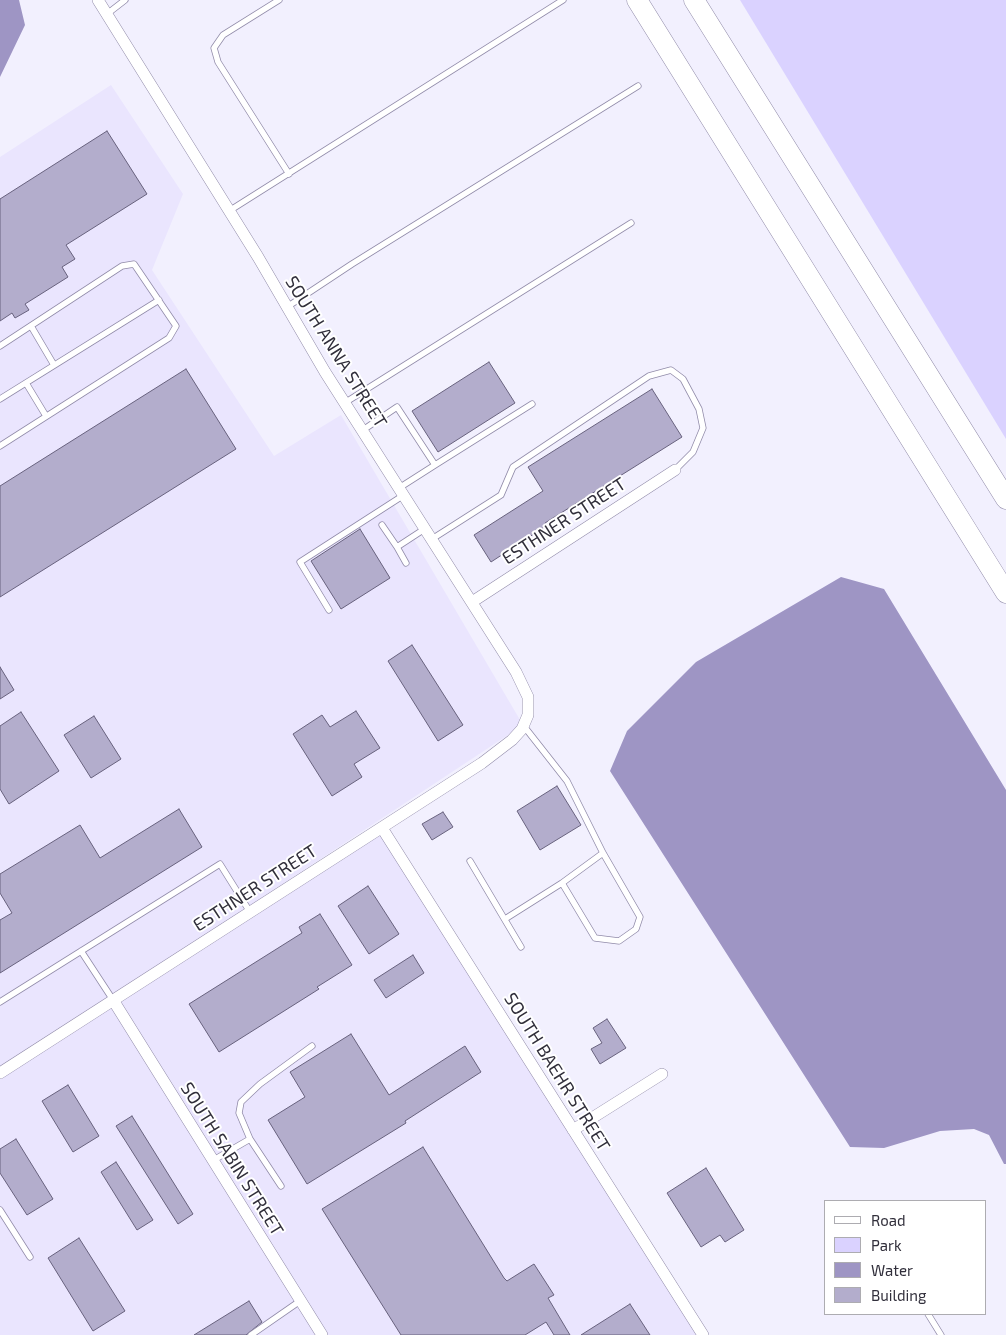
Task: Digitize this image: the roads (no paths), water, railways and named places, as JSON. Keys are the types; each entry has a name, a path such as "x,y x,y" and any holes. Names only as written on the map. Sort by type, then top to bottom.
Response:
{"highway":[{"path":"637,0 1006,593"},
{"path":"694,0 1006,499"}],"street":[{"name":"SOUTH ANNA STREET","path":"98,0 230,211 325,372 346,402 516,672 528,697 528,715 523,726"},
{"name":"ESTHNER STREET","path":"472,602 675,470"},
{"name":"ESTHNER STREET","path":"0,1073 482,763 512,740 523,726"},
{"name":"SOUTH BAEHR STREET","path":"382,828 703,1335"},
{"name":"SOUTH SABIN STREET","path":"113,1000 322,1335"},
{"path":"573,1130 662,1074"}],"lane":[{"path":"106,14 125,0"},
{"path":"279,0 223,35 214,48 218,62 288,174"},
{"path":"230,211 563,0"},
{"path":"287,307 352,264 638,86"},
{"path":"346,402 632,223"},
{"path":"0,346 122,266 134,264 176,326 169,338 0,446"},
{"path":"0,399 159,300"},
{"path":"32,326 54,365"},
{"path":"432,539 501,495 513,467 649,376 671,370 683,379 688,387 699,409 703,428 693,452 675,470"},
{"path":"26,383 46,416"},
{"path":"329,610 300,562 435,465 532,404"},
{"path":"363,430 397,407 435,465"},
{"path":"382,525 406,563"},
{"path":"396,547 426,528"},
{"path":"523,726 567,781 603,853 640,917 636,929 619,940 595,938 562,883"},
{"path":"505,919 562,883 603,853"},
{"path":"470,861 521,947"},
{"path":"0,1002 220,864 250,912"},
{"path":"81,951 113,1000"},
{"path":"281,1186 250,1138 239,1113 241,1102 260,1084 312,1046"},
{"path":"212,1161 250,1138"},
{"path":"0,1210 30,1257"},
{"path":"251,1335 300,1301"},
{"path":"929,1315 941,1335"}],"water":[{"path":"0,0 19,0 25,25 0,77"},
{"path":"841,577 884,589 1006,790 1006,1164 1004,1164 989,1135 974,1129 940,1131 884,1148 850,1147 610,771 627,731 696,662"}]}
